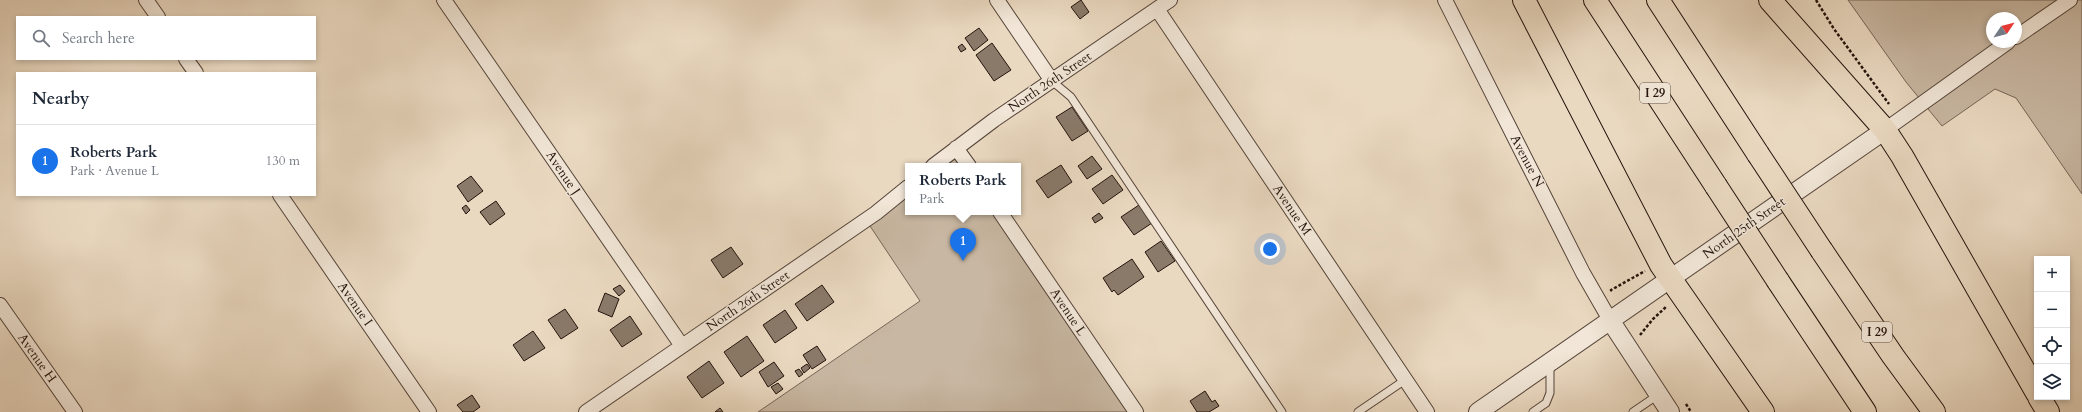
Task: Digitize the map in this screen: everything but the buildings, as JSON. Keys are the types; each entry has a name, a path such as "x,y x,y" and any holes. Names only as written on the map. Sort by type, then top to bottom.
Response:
{"highway":[{"path":"1524,0 1584,118 1670,279 1764,412"},
{"name":"I 29","path":"1595,0 1865,412"},
{"name":"I 29","path":"1658,0 1892,356 1934,412"},
{"path":"1770,0 1892,124 2034,387"},
{"path":"2041,400 2048,412"}],"street":[{"path":"146,0 157,16"},
{"name":"Avenue J","path":"444,0 682,346"},
{"path":"997,0 1052,81"},
{"name":"North 26th Street","path":"937,163 956,148 1170,0"},
{"name":"Avenue N","path":"1445,0 1583,274 1610,320"},
{"path":"2022,33 2070,0"},
{"name":"Avenue M","path":"1157,9 1427,412"},
{"name":"North 25th Street","path":"1480,412 2000,48"},
{"path":"187,60 195,72"},
{"path":"956,148 967,163"},
{"name":"North 26th Street","path":"586,412 876,213 905,189"},
{"name":"Avenue I","path":"281,196 429,412"},
{"name":"Avenue L","path":"1002,215 1136,412"},
{"name":"Avenue H","path":"0,305 75,412"},
{"path":"1610,320 1670,412"}],"lane":[{"path":"1052,81 1071,97 1282,412"},
{"path":"1533,412 1546,403 1550,393 1550,362"},
{"path":"1358,412 1405,380"},
{"path":"1633,412 1658,395"}],"path":[{"path":"1816,0 1892,124"}],"shaded area":[{"path":"1848,0 2082,0 2082,194 2016,98 1995,89 1942,126 1906,82"},
{"path":"956,148 967,163 938,163"},
{"path":"905,189 905,215 1002,215 1136,412 758,412 920,301 866,220"}],"place":[{"name":"Roberts Park","path":"963,261"}]}
